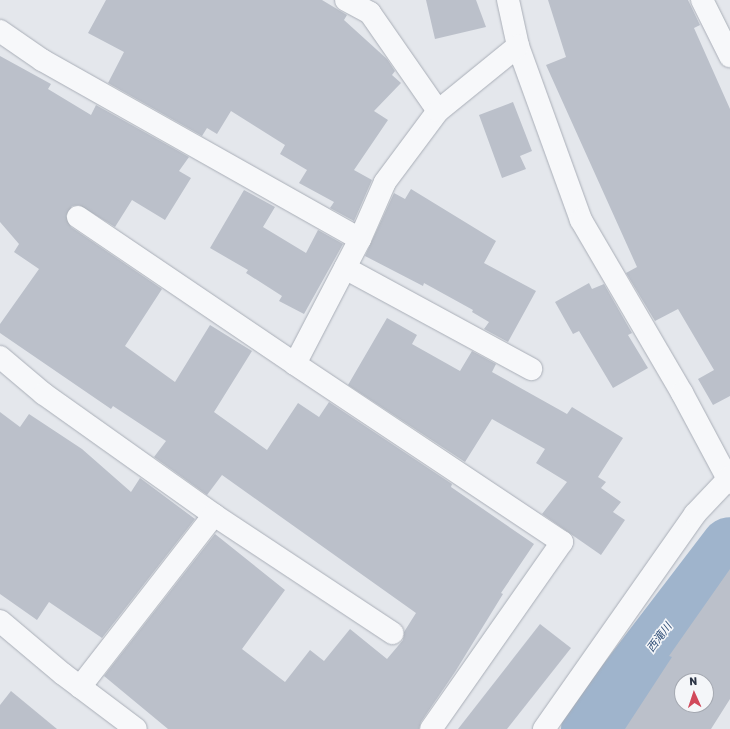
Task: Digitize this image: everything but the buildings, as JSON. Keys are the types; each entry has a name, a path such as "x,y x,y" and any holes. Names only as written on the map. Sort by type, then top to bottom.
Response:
{"street":[{"path":"346,0 370,13 438,111"},
{"path":"508,0 518,46 581,220 682,393 729,480 695,514 544,729"},
{"path":"702,0 730,56"},
{"path":"0,31 42,60 360,238"},
{"path":"295,364 360,238 385,182 438,111 518,46"},
{"path":"78,217 562,542 431,729"},
{"path":"345,268 531,369"},
{"path":"0,357 44,394 214,515 392,633"},
{"path":"80,687 214,515"},
{"path":"0,621 80,687 136,729"}],"waterway":[{"name":"西滝川","path":"590,729 730,546"}]}
